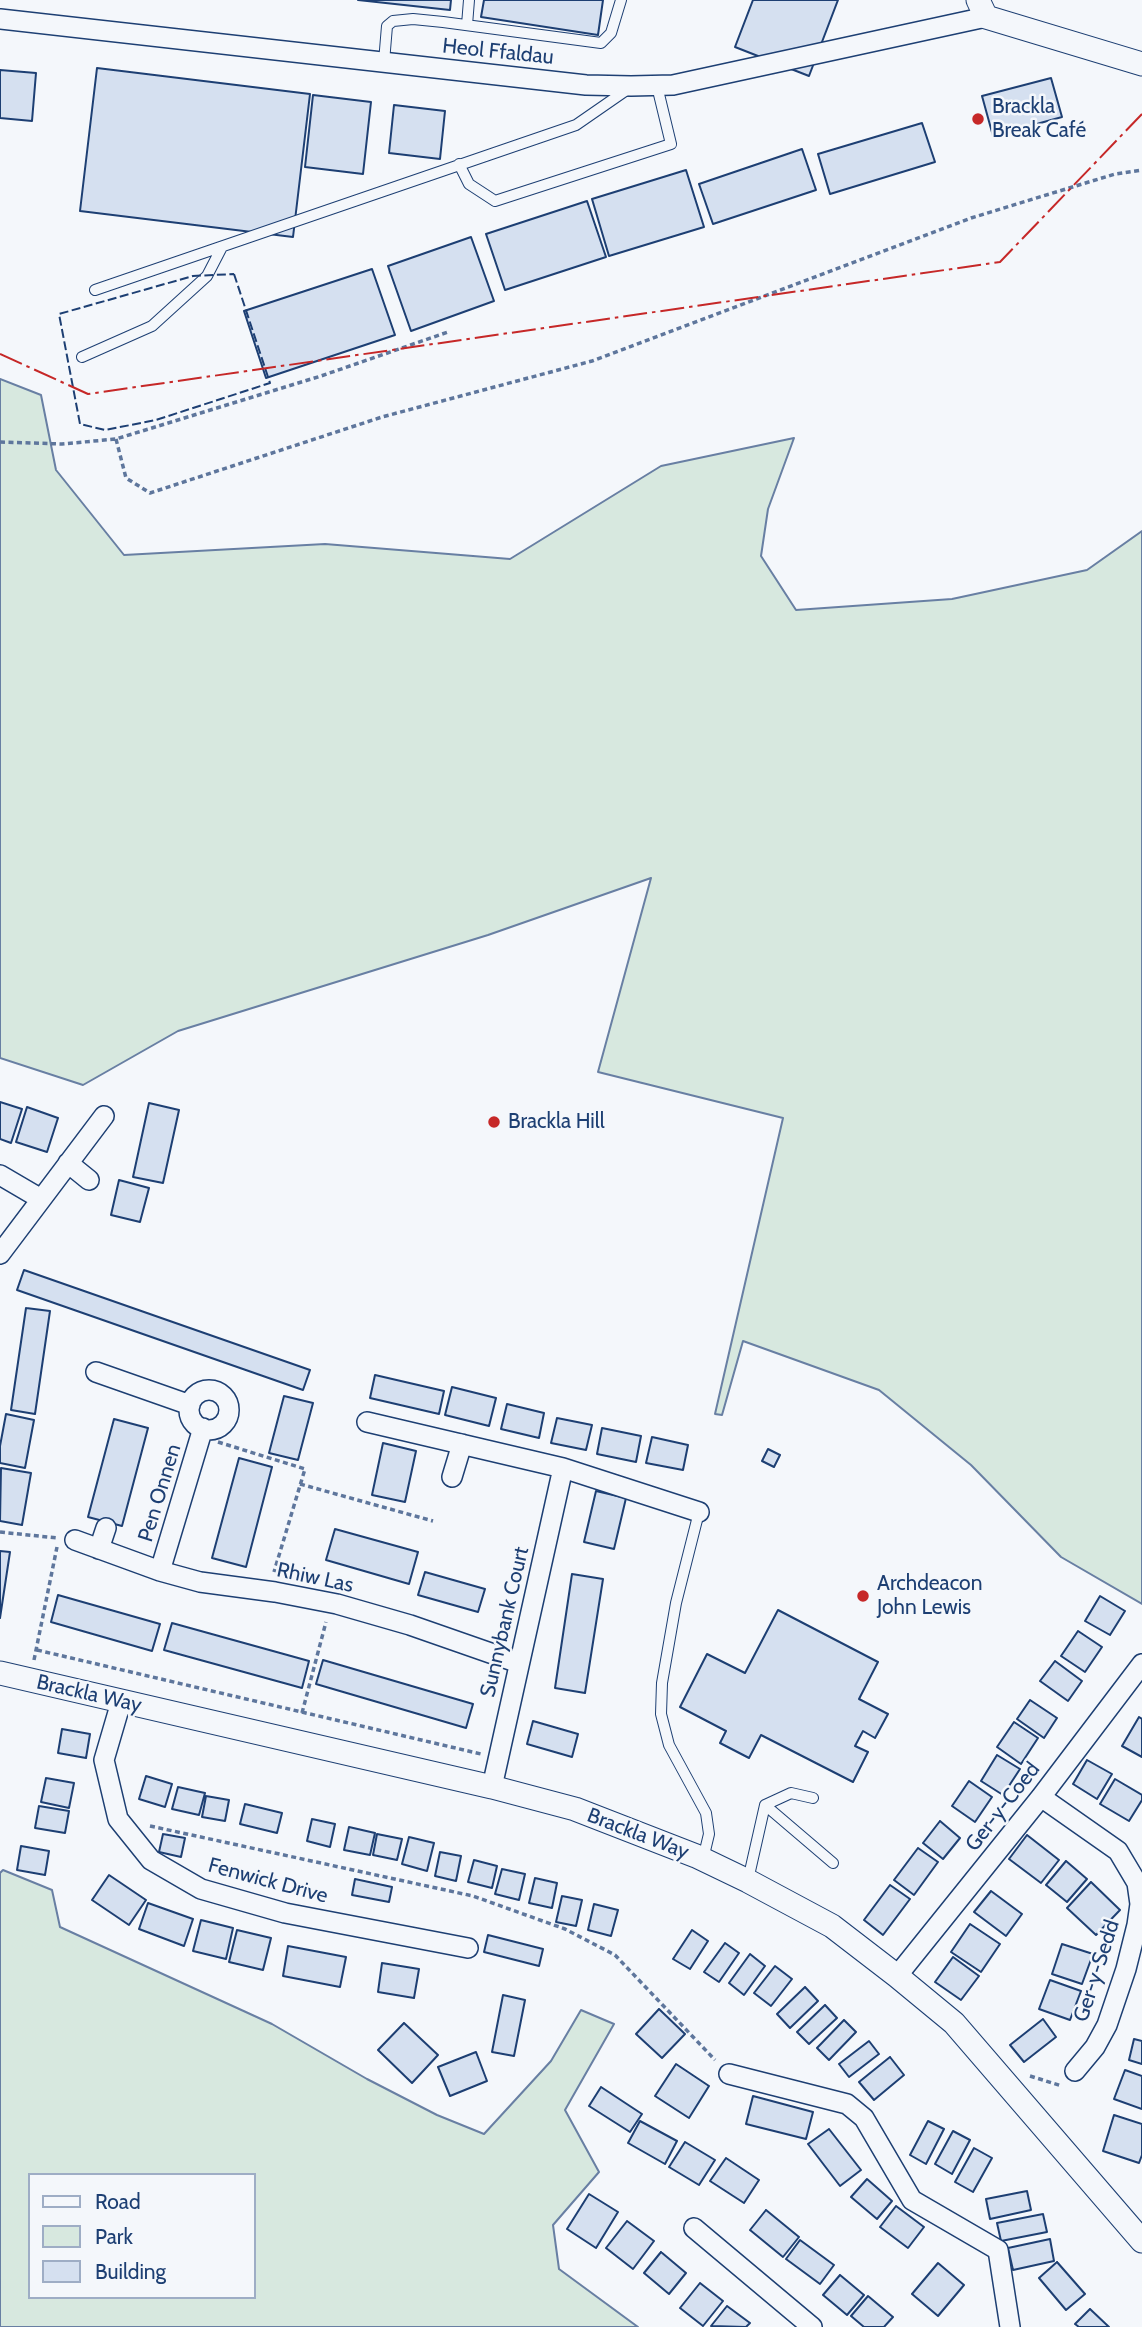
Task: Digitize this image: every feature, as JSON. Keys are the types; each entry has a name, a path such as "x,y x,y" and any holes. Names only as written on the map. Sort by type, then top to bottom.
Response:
{"street":[{"path":"982,8 1142,64"},
{"name":"Heol Ffaldau","path":"0,19 586,85 657,86 673,85 982,8"},
{"path":"0,1254 104,1116"},
{"path":"68,1163 89,1180"},
{"path":"0,1175 41,1199"},
{"path":"96,1372 190,1405"},
{"name":"Pen Onnen","path":"218,1392 227,1401 226,1421 215,1429 202,1433 191,1418 190,1405 198,1393 218,1392"},
{"path":"368,1422 563,1468 699,1512"},
{"name":"Pen Onnen","path":"160,1571 202,1433"},
{"path":"452,1477 462,1444"},
{"name":"Sunnybank Court","path":"492,1787 563,1468"},
{"path":"99,1549 106,1528"},
{"name":"Rhiw Las","path":"66,1539 200,1582 332,1603 410,1625 520,1664"},
{"name":"Ger-y-Coed","path":"897,1976 1041,1797 1142,1664"},
{"name":"Brackla Way","path":"0,1673 492,1787 575,1809 748,1881 832,1926 954,2023 1142,2241"},
{"name":"Fenwick Drive","path":"121,1702 104,1760 118,1819 150,1860 201,1889 285,1913 468,1948"},
{"name":"Ger-y-Sedd","path":"1041,1797 1118,1851 1137,1882 1140,1904 1126,1969 1107,2025 1096,2047 1076,2070"},
{"path":"729,2074 847,2104 864,2118 912,2200 998,2250 1010,2327"},
{"path":"694,2228 811,2327"}],"lane":[{"path":"467,25 470,0"},
{"path":"384,62 387,26 393,21 413,19 601,43 611,33 621,0"},
{"path":"95,290 576,125 631,86"},
{"path":"459,164 469,184 495,201 671,144 657,86"},
{"path":"82,357 152,326 207,276 222,247"},
{"path":"699,1512 676,1603 662,1683 661,1714 669,1745 706,1813 709,1834 703,1860"},
{"path":"765,1805 791,1793 813,1798"},
{"path":"765,1805 833,1863"},
{"path":"748,1881 765,1805"}],"path":[{"path":"117,439 126,478 150,493 382,417 592,361 971,218 1115,174 1142,170"},
{"path":"0,442 62,444 117,439 321,376 448,332"},
{"path":"202,1433 304,1469 268,1591"},
{"path":"300,1484 433,1521"},
{"path":"0,1532 66,1539 30,1680"},
{"path":"301,1713 332,1603"},
{"path":"37,1650 498,1758"},
{"path":"118,1819 472,1896 565,1929 615,1955 729,2074"},
{"path":"1025,2075 1061,2087 1076,2070"}],"green space":[{"path":"0,379 41,395 56,470 124,555 325,544 510,559 661,466 794,438 768,509 761,556 796,610 952,599 1087,570 1142,531 1142,1604 1061,1557 971,1465 879,1390 743,1341 722,1415 715,1414 783,1118 598,1072 651,878 488,935 178,1031 83,1085 0,1058"},
{"path":"3,1870 52,1890 60,1927 272,2024 367,2079 437,2115 484,2134 551,2061 581,2010 614,2024 565,2110 599,2172 553,2225 559,2269 638,2327 0,2327 0,1873"}],"building":[{"path":"358,0 451,0 450,10"},
{"path":"484,0 603,0 598,35 481,17"},
{"path":"753,0 838,0 809,76 735,47"},
{"path":"97,68 310,94 293,237 80,211"},
{"path":"0,70 36,73 32,121 0,118"},
{"path":"1051,78 1062,117 993,136 982,96"},
{"path":"313,95 371,102 363,174 305,167"},
{"path":"394,105 445,111 440,159 389,153"},
{"path":"922,123 935,162 830,194 818,154"},
{"path":"802,149 816,190 713,224 699,184"},
{"path":"686,170 704,227 609,256 592,199"},
{"path":"587,201 606,257 505,290 486,234"},
{"path":"471,237 494,301 411,331 388,266"},
{"path":"372,269 395,335 266,378 244,311"},
{"path":"0,1102 22,1109 11,1143 0,1139"},
{"path":"149,1103 179,1110 163,1183 133,1177"},
{"path":"27,1107 58,1118 47,1152 16,1142"},
{"path":"119,1180 149,1188 140,1222 111,1215"},
{"path":"24,1270 310,1370 303,1390 17,1290"},
{"path":"26,1308 50,1311 35,1414 11,1410"},
{"path":"375,1375 444,1391 439,1414 370,1398"},
{"path":"452,1387 496,1398 489,1426 445,1415"},
{"path":"284,1396 313,1403 298,1460 269,1453"},
{"path":"507,1404 544,1413 539,1438 501,1429"},
{"path":"6,1414 34,1420 25,1468 0,1463"},
{"path":"557,1418 592,1425 586,1450 551,1443"},
{"path":"114,1419 148,1428 122,1526 88,1517"},
{"path":"602,1428 641,1436 636,1462 597,1454"},
{"path":"652,1437 688,1445 683,1470 646,1463"},
{"path":"383,1443 416,1451 405,1502 372,1495"},
{"path":"768,1449 780,1455 774,1467 762,1461"},
{"path":"239,1458 272,1467 246,1567 212,1558"},
{"path":"1,1468 31,1473 22,1525 0,1521"},
{"path":"596,1491 626,1498 614,1549 584,1542"},
{"path":"335,1529 418,1552 409,1584 326,1560"},
{"path":"0,1551 10,1552 0,1618"},
{"path":"425,1572 485,1589 478,1612 418,1595"},
{"path":"572,1574 603,1579 585,1693 555,1688"},
{"path":"58,1595 160,1624 152,1651 51,1622"},
{"path":"1100,1596 1125,1611 1110,1635 1085,1621"},
{"path":"778,1610 878,1662 859,1699 888,1714 875,1738 863,1731 855,1746 868,1752 853,1782 761,1735 749,1758 720,1743 726,1731 680,1707 707,1654 745,1673"},
{"path":"172,1623 309,1661 302,1688 164,1650"},
{"path":"1078,1631 1102,1647 1085,1672 1061,1656"},
{"path":"323,1660 473,1704 466,1728 316,1684"},
{"path":"1055,1661 1082,1681 1068,1701 1040,1681"},
{"path":"1030,1700 1057,1718 1044,1738 1017,1719"},
{"path":"1139,1717 1142,1719 1142,1757 1122,1746"},
{"path":"533,1721 578,1734 572,1757 527,1744"},
{"path":"1014,1722 1038,1738 1021,1764 997,1747"},
{"path":"62,1729 90,1734 86,1758 58,1753"},
{"path":"997,1755 1020,1769 1003,1795 981,1781"},
{"path":"1087,1760 1112,1774 1097,1799 1073,1784"},
{"path":"146,1776 172,1784 165,1807 139,1799"},
{"path":"46,1778 74,1783 69,1808 41,1802"},
{"path":"1115,1779 1142,1795 1142,1800 1129,1821 1100,1804"},
{"path":"969,1781 992,1797 975,1822 952,1806"},
{"path":"178,1787 205,1793 199,1815 172,1809"},
{"path":"206,1796 229,1800 225,1821 202,1817"},
{"path":"245,1804 282,1813 277,1833 240,1824"},
{"path":"39,1806 69,1811 65,1833 35,1828"},
{"path":"312,1819 335,1824 330,1847 307,1841"},
{"path":"940,1821 960,1838 943,1859 923,1843"},
{"path":"349,1827 375,1833 370,1855 344,1850"},
{"path":"163,1834 185,1838 181,1857 159,1852"},
{"path":"377,1834 402,1839 397,1860 373,1855"},
{"path":"1027,1835 1059,1860 1041,1883 1009,1859"},
{"path":"409,1837 434,1843 427,1871 402,1864"},
{"path":"21,1846 49,1851 45,1875 17,1870"},
{"path":"918,1848 938,1862 914,1895 894,1880"},
{"path":"440,1852 461,1856 456,1881 435,1876"},
{"path":"474,1860 497,1866 492,1888 468,1882"},
{"path":"1066,1861 1087,1879 1067,1902 1046,1885"},
{"path":"502,1869 525,1874 519,1900 495,1894"},
{"path":"109,1875 146,1900 129,1925 92,1900"},
{"path":"535,1878 557,1883 552,1908 529,1903"},
{"path":"355,1879 392,1887 389,1902 352,1895"},
{"path":"1091,1882 1120,1910 1096,1935 1067,1908"},
{"path":"890,1885 910,1899 883,1935 864,1920"},
{"path":"991,1891 1022,1914 1006,1936 974,1912"},
{"path":"562,1896 582,1900 576,1926 556,1922"},
{"path":"148,1903 193,1919 184,1946 139,1929"},
{"path":"594,1904 618,1910 611,1936 588,1930"},
{"path":"201,1920 233,1928 226,1959 193,1951"},
{"path":"970,1924 1000,1944 981,1972 951,1952"},
{"path":"237,1930 271,1938 263,1970 229,1962"},
{"path":"692,1930 708,1941 690,1969 673,1959"},
{"path":"488,1935 543,1949 539,1966 484,1952"},
{"path":"725,1943 739,1953 719,1982 704,1972"},
{"path":"1062,1944 1093,1954 1082,1984 1052,1974"},
{"path":"288,1946 346,1957 340,1987 283,1976"},
{"path":"750,1954 765,1966 744,1995 729,1983"},
{"path":"953,1957 979,1976 961,2000 935,1982"},
{"path":"382,1963 419,1969 414,1998 378,1992"},
{"path":"775,1966 792,1979 771,2006 754,1993"},
{"path":"1050,1980 1081,1991 1070,2020 1039,2009"},
{"path":"805,1987 818,2001 790,2028 777,2014"},
{"path":"503,1995 525,2000 514,2056 492,2052"},
{"path":"825,2005 837,2018 809,2044 797,2032"},
{"path":"659,2009 685,2034 662,2058 636,2034"},
{"path":"1043,2019 1056,2037 1024,2062 1010,2045"},
{"path":"844,2020 856,2032 829,2060 817,2048"},
{"path":"404,2023 438,2055 412,2083 378,2050"},
{"path":"1134,2039 1142,2041 1142,2064 1129,2060"},
{"path":"869,2041 879,2054 849,2077 839,2064"},
{"path":"476,2052 487,2081 450,2096 438,2067"},
{"path":"890,2057 904,2075 874,2100 859,2082"},
{"path":"676,2064 709,2086 689,2118 655,2096"},
{"path":"1125,2070 1142,2076 1142,2109 1114,2099"},
{"path":"601,2087 642,2114 630,2132 589,2106"},
{"path":"753,2096 813,2112 806,2139 746,2124"},
{"path":"1114,2115 1142,2124 1142,2155 1139,2163 1103,2151"},
{"path":"640,2121 677,2141 665,2164 628,2143"},
{"path":"928,2121 944,2129 926,2164 910,2155"},
{"path":"829,2129 861,2170 840,2186 808,2144"},
{"path":"953,2131 970,2140 952,2174 935,2164"},
{"path":"685,2142 715,2160 699,2185 669,2167"},
{"path":"974,2148 992,2158 973,2192 955,2182"},
{"path":"726,2158 759,2180 744,2203 710,2181"},
{"path":"867,2179 892,2201 877,2219 851,2197"},
{"path":"1027,2191 1031,2210 990,2219 986,2199"},
{"path":"589,2194 618,2212 596,2248 567,2229"},
{"path":"896,2206 924,2227 908,2248 880,2227"},
{"path":"766,2210 799,2237 783,2257 750,2230"},
{"path":"1043,2214 1047,2232 1001,2241 997,2223"},
{"path":"627,2221 654,2241 633,2269 606,2248"},
{"path":"1050,2239 1054,2261 1013,2270 1008,2248"},
{"path":"800,2240 834,2265 820,2284 786,2259"},
{"path":"661,2252 686,2273 669,2294 644,2273"},
{"path":"1057,2262 1085,2294 1066,2310 1039,2278"},
{"path":"938,2263 964,2285 938,2316 912,2294"},
{"path":"840,2275 864,2295 847,2315 823,2295"},
{"path":"700,2283 723,2301 703,2326 680,2308"},
{"path":"868,2296 893,2317 884,2327 864,2327 851,2316"},
{"path":"727,2306 750,2323 746,2327 711,2326"},
{"path":"1090,2309 1109,2327 1079,2327 1075,2324"}],"fence":[{"path":"234,274 270,383 156,420 105,430 80,424 59,314 193,276 234,274"}],"power":[{"path":"0,354 88,394 1000,262 1142,114"}],"place":[{"name":"Brackla Break Café","path":"978,119"},
{"name":"Brackla Hill","path":"494,1122"},
{"name":"Archdeacon John Lewis","path":"863,1596"}]}
